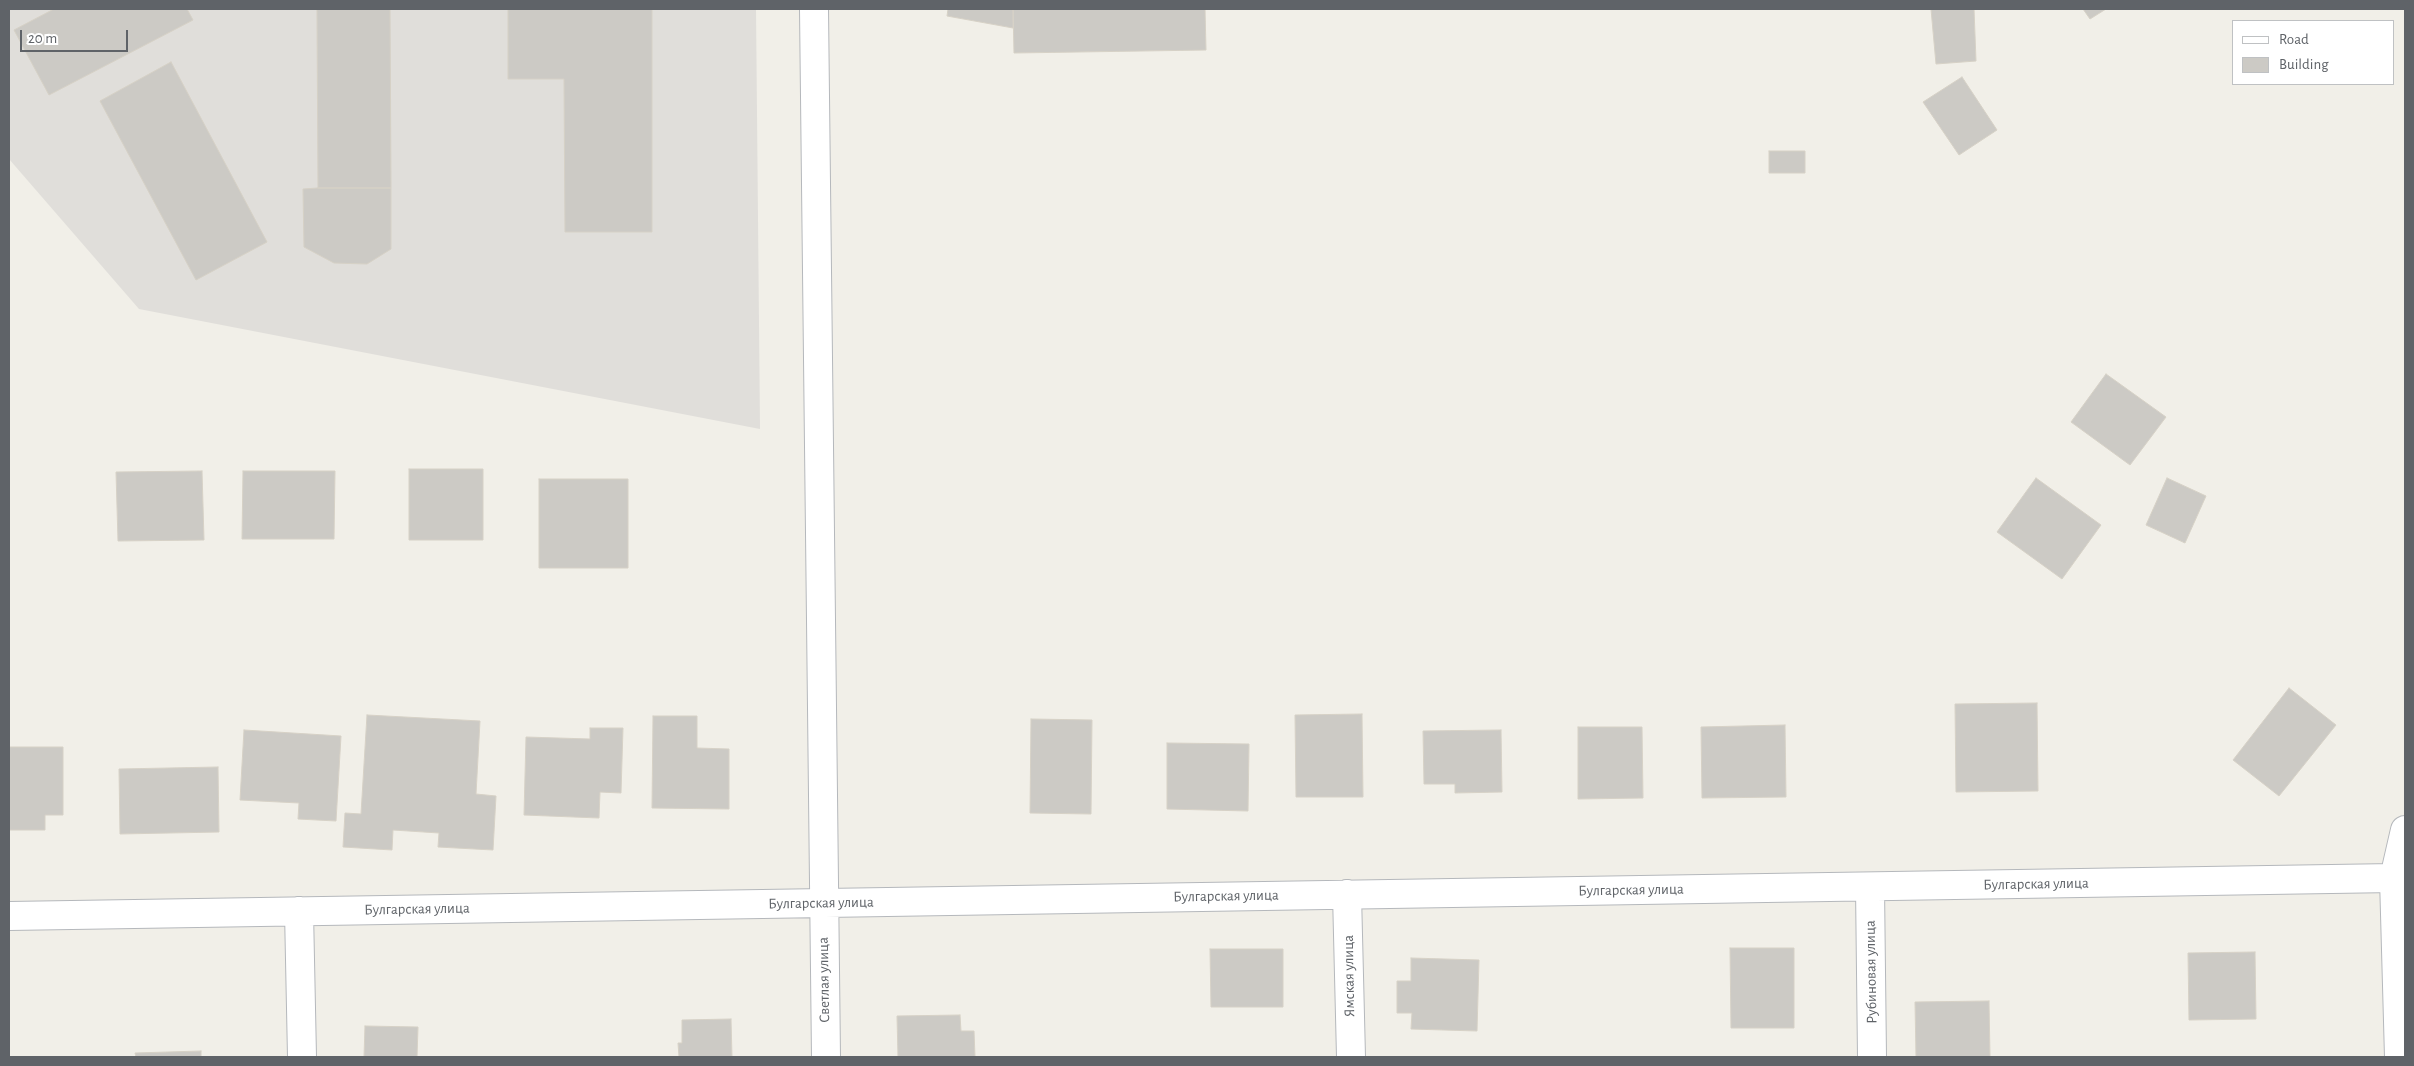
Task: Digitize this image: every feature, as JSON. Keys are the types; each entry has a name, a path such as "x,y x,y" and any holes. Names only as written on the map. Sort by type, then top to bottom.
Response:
{"street":[{"name":"Светлая улица","path":"814,9 822,903 826,1057"},
{"path":"2399,1057 2394,878 2405,830"},
{"name":"Булгарская улица","path":"9,916 2394,878"},
{"name":"Рубиновая улица","path":"1870,887 1872,1057"},
{"name":"Ямская улица","path":"1347,894 1351,1057"},
{"path":"299,911 302,1057"}],"shaded area":[{"path":"9,9 756,9 760,429 139,309 9,159"}],"building":[{"path":"54,9 187,9 193,20 49,95 14,30"},
{"path":"317,9 390,9 391,188 318,188"},
{"path":"508,9 652,9 652,232 565,232 564,79 508,79"},
{"path":"948,9 1013,9 1013,28 947,16"},
{"path":"1013,9 1205,9 1206,50 1014,53"},
{"path":"1931,9 1974,9 1976,61 1936,64"},
{"path":"2083,9 2106,9 2090,19"},
{"path":"171,62 267,242 196,280 100,101"},
{"path":"1962,77 1997,130 1959,155 1923,102"},
{"path":"1769,151 1805,151 1805,173 1769,173"},
{"path":"391,188 391,249 367,264 334,263 304,247 303,189"},
{"path":"2106,374 2166,417 2130,465 2071,422"},
{"path":"409,469 483,469 483,540 409,540"},
{"path":"202,471 204,540 118,541 116,472"},
{"path":"243,471 335,471 334,539 242,539"},
{"path":"2036,478 2101,525 2062,579 1997,532"},
{"path":"2167,478 2206,496 2185,543 2146,525"},
{"path":"539,479 628,479 628,568 539,568"},
{"path":"2289,688 2336,725 2279,796 2233,760"},
{"path":"2037,703 2038,791 1956,792 1955,704"},
{"path":"1362,714 1363,797 1296,797 1295,715"},
{"path":"367,715 480,721 476,794 496,796 493,850 438,847 439,833 393,830 392,850 343,847 345,813 361,814"},
{"path":"653,716 697,716 697,748 729,749 729,809 652,808"},
{"path":"1031,719 1092,720 1091,814 1030,813"},
{"path":"1785,725 1786,797 1702,798 1701,727"},
{"path":"1578,727 1642,727 1643,798 1578,799"},
{"path":"590,728 623,728 621,793 600,792 599,818 524,815 526,737 590,739"},
{"path":"244,730 341,736 336,821 298,819 299,803 240,800"},
{"path":"1501,730 1502,792 1455,793 1455,784 1424,784 1423,731"},
{"path":"1167,743 1249,744 1248,811 1167,809"},
{"path":"9,747 63,747 63,815 45,815 45,830 9,830"},
{"path":"218,767 219,832 120,834 119,769"},
{"path":"1730,948 1794,948 1794,1028 1731,1028"},
{"path":"1210,949 1283,949 1283,1007 1211,1007"},
{"path":"2255,952 2256,1019 2189,1020 2188,953"},
{"path":"1411,958 1479,960 1477,1031 1411,1029 1412,1013 1397,1013 1397,981 1411,981"},
{"path":"1989,1001 1990,1057 1916,1057 1915,1002"},
{"path":"960,1015 961,1031 974,1031 975,1057 898,1057 897,1016"},
{"path":"731,1019 732,1057 679,1057 678,1043 682,1043 682,1020"},
{"path":"365,1026 418,1027 417,1057 364,1057"},
{"path":"201,1051 201,1057 136,1057 135,1053"}]}
